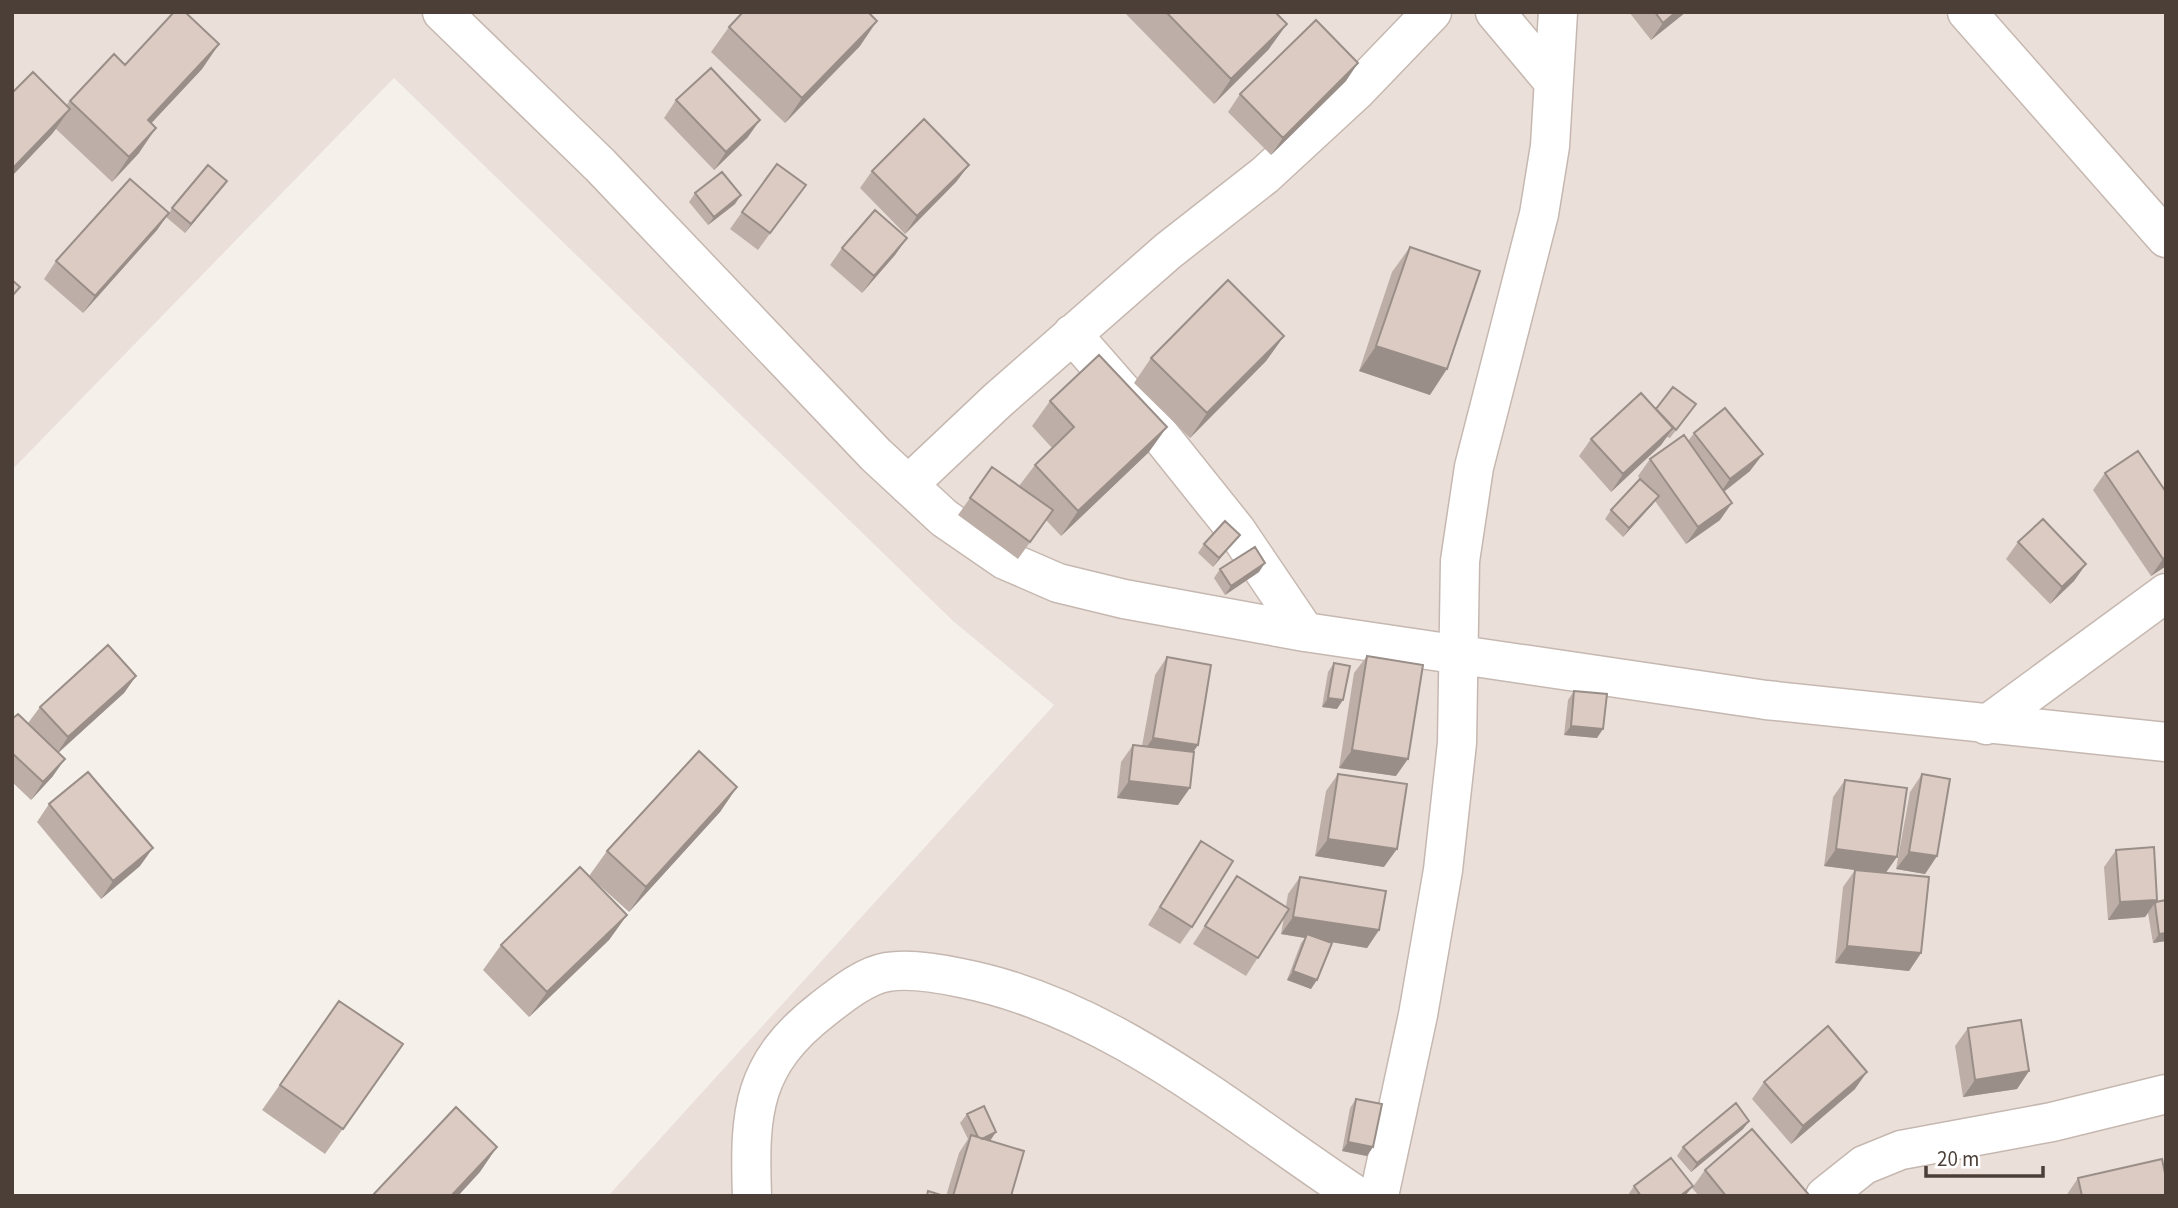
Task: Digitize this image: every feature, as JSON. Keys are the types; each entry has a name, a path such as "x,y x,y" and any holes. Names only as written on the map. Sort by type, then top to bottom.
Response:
{"street":[{"path":"442,12 600,165 876,455 908,485 944,518 1005,560 1058,583 1305,632 1766,700 2166,742"},
{"path":"908,485 1072,334 1168,251 1265,176 1356,90 1432,12"},
{"path":"1495,12 1552,80"},
{"path":"1379,1196 1418,1015 1443,870 1457,743 1460,562 1474,467 1539,214 1550,146 1558,12"},
{"path":"1967,12 2158,213"},
{"path":"1072,334 1156,430 1236,530 1305,632"},
{"path":"1986,725 2166,593"},
{"path":"752,1196 750,1144 755,1101 772,1061 809,1020 848,990 886,972 937,973 999,985 1081,1020 1150,1055 1357,1196"},
{"path":"1825,1196 1864,1165 1900,1150 2052,1122 2166,1094"}],"shaded area":[{"path":"12,12 2166,12 2166,1196 608,1196 1054,705 953,621 394,78 12,470"}],"building":[{"path":"174,12 185,12 219,44 148,120 156,128 129,157 70,101 114,54 125,65"},
{"path":"743,12 868,12 877,21 802,98 729,27"},
{"path":"1166,12 1275,12 1287,24 1231,79"},
{"path":"1655,12 1676,12 1663,23"},
{"path":"1316,20 1358,63 1283,138 1240,94"},
{"path":"711,68 760,120 726,152 676,100"},
{"path":"33,72 70,109 12,169 12,93"},
{"path":"924,119 969,165 917,216 872,171"},
{"path":"777,164 806,185 770,233 742,212"},
{"path":"208,165 227,181 191,224 172,208"},
{"path":"722,172 741,195 714,217 695,193"},
{"path":"130,179 169,213 95,296 56,261"},
{"path":"875,210 907,238 874,276 842,248"},
{"path":"1410,247 1480,271 1447,369 1376,346"},
{"path":"12,280 20,287 12,296"},
{"path":"1228,280 1284,336 1207,413 1151,358"},
{"path":"1099,355 1167,427 1078,511 1035,465 1074,427 1050,401"},
{"path":"1673,387 1696,404 1676,430 1656,409"},
{"path":"1641,393 1673,428 1623,474 1591,439"},
{"path":"1725,408 1763,454 1730,479 1694,433"},
{"path":"1684,435 1732,503 1698,527 1650,459"},
{"path":"2138,451 2166,492 2166,557 2163,559 2105,473"},
{"path":"992,467 1053,510 1030,542 970,498"},
{"path":"1640,479 1659,496 1629,528 1611,510"},
{"path":"2043,519 2086,564 2062,587 2018,542"},
{"path":"1225,521 1240,535 1219,558 1204,544"},
{"path":"1255,547 1265,563 1231,586 1220,569"},
{"path":"108,645 136,676 68,737 40,707"},
{"path":"1367,656 1423,665 1408,759 1352,750"},
{"path":"1167,657 1211,665 1198,745 1153,738"},
{"path":"1334,663 1350,666 1343,700 1328,698"},
{"path":"1574,691 1607,694 1603,729 1571,726"},
{"path":"18,714 65,759 43,782 12,753 12,719"},
{"path":"1133,745 1194,752 1190,788 1129,781"},
{"path":"699,751 737,787 646,887 607,851"},
{"path":"88,772 153,848 113,881 49,804"},
{"path":"1338,774 1407,784 1397,849 1328,839"},
{"path":"1922,774 1950,779 1937,856 1909,852"},
{"path":"1845,780 1907,788 1897,857 1836,849"},
{"path":"1201,841 1233,861 1192,927 1160,907"},
{"path":"2154,847 2157,900 2120,902 2116,850"},
{"path":"580,867 627,915 547,992 501,945"},
{"path":"1855,870 1929,877 1921,953 1847,946"},
{"path":"1237,876 1289,909 1258,958 1205,926"},
{"path":"1300,877 1386,891 1379,930 1293,917"},
{"path":"2166,900 2166,933 2159,934 2155,904"},
{"path":"1307,934 1332,943 1317,980 1293,971"},
{"path":"339,1001 403,1044 343,1129 280,1085"},
{"path":"2021,1020 2029,1071 1975,1080 1968,1028"},
{"path":"1828,1026 1867,1072 1803,1126 1764,1082"},
{"path":"1356,1099 1382,1104 1373,1147 1348,1142"},
{"path":"1736,1103 1749,1121 1697,1163 1683,1147"},
{"path":"984,1106 996,1132 982,1139 978,1137 967,1114"},
{"path":"456,1107 497,1147 451,1196 372,1196"},
{"path":"1752,1129 1810,1196 1726,1196 1705,1170"},
{"path":"971,1135 1024,1151 1011,1196 953,1196"},
{"path":"1671,1158 1693,1186 1680,1196 1641,1196 1634,1186"},
{"path":"2162,1159 2166,1196 2082,1196 2078,1178"},
{"path":"928,1191 944,1196 927,1196"}]}
